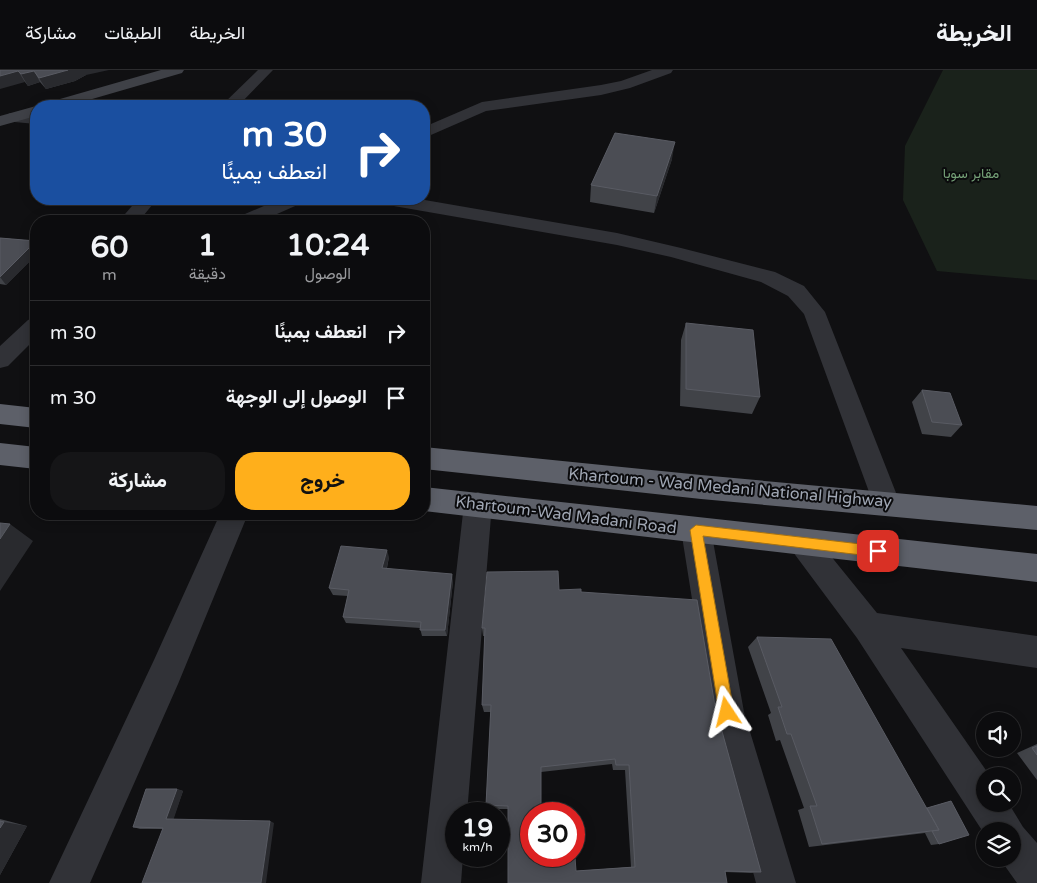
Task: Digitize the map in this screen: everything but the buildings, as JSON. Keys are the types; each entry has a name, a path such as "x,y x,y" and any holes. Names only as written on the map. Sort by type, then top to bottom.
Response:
{"highway":[{"path":"0,414 30,417"},
{"path":"0,454 30,457"},
{"name":"Khartoum - Wad Medani National Highway","path":"430,459 701,487 1037,518"},
{"name":"Khartoum-Wad Madani Road","path":"430,500 1037,568"}],"street":[{"path":"73,100 177,70"},
{"path":"235,100 266,70"},
{"path":"430,130 482,107 601,90 625,85 666,70"},
{"path":"5,120 30,113"},
{"path":"5,120 30,119"},
{"path":"134,215 143,205"},
{"path":"259,215 281,205"},
{"path":"423,205 617,238 768,277 796,291 814,312 886,503"},
{"path":"0,360 30,332"},
{"path":"441,883 478,504"},
{"path":"69,883 166,672 231,520"},
{"path":"696,530 727,712 776,883"},
{"path":"803,543 868,627 976,788"},
{"path":"868,627 1037,652"},
{"path":"1021,855 1037,877"}],"green space":[{"name":"مقابر سوبا","path":"943,70 1037,70 1037,280 937,271 903,200 905,146"}],"route":[{"path":"727,712 696,530 878,551"}]}
